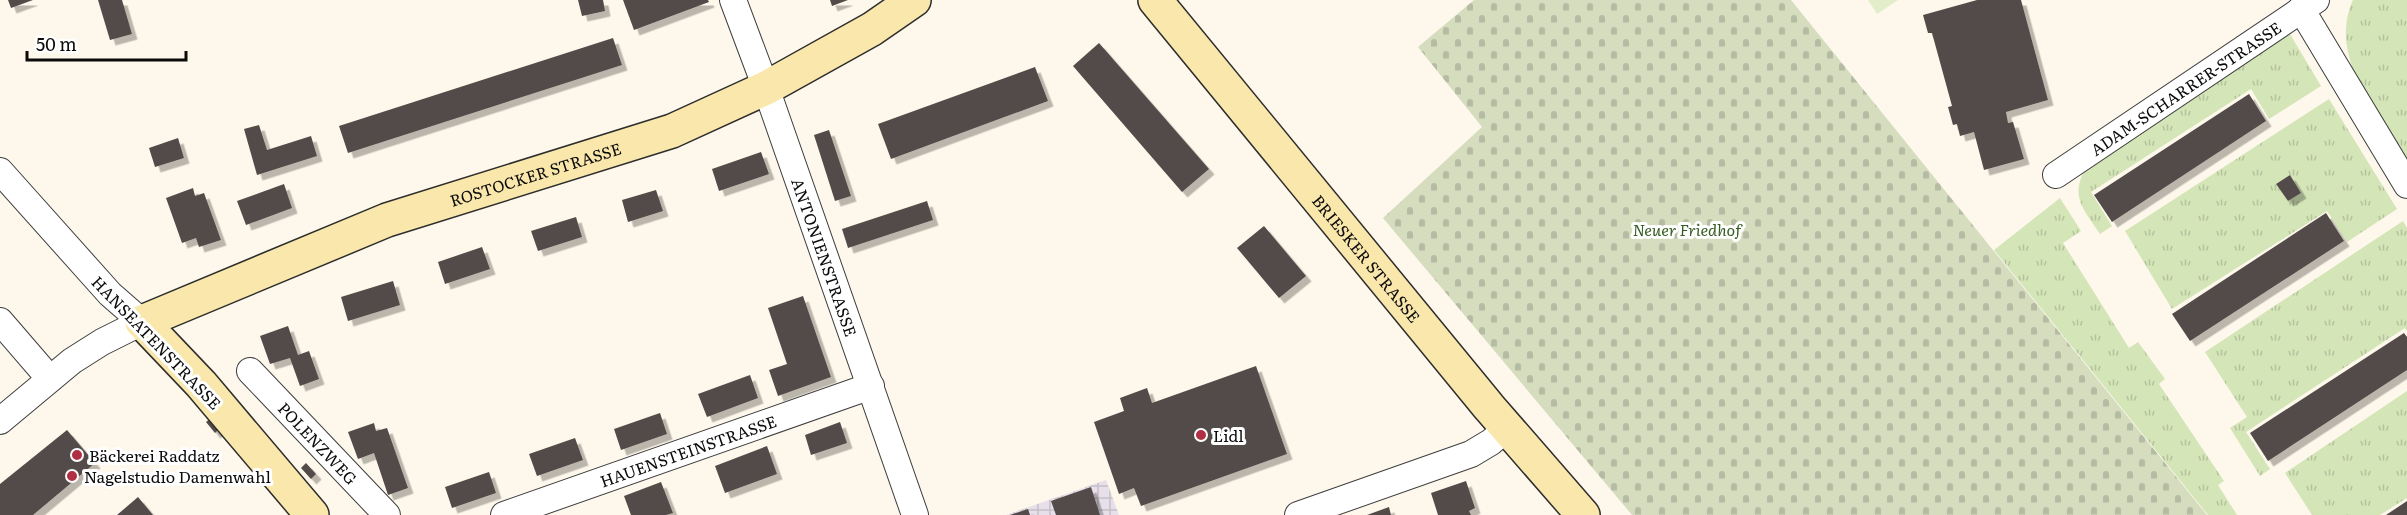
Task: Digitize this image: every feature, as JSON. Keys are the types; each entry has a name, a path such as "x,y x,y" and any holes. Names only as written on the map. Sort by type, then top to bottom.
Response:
{"street":[{"name":"ANTONIENSTRASSE","path":"733,0 915,515"},
{"name":"ROSTOCKER STRASSE","path":"142,322 387,220 672,131 766,88 872,29 914,0"},
{"name":"BRIESKER STRASSE","path":"1155,0 1507,428 1583,515"},
{"path":"2308,5 2407,185"},
{"name":"ADAM-SCHARRER-STRASSE","path":"2056,175 2308,5"},
{"name":"HANSEATENSTRASSE","path":"0,171 110,294 142,322 201,384 312,515"},
{"path":"0,321 50,379"},
{"path":"0,421 72,361 102,342 142,322"},
{"name":"POLENZWEG","path":"250,371 387,515"},
{"name":"HAUENSTEINSTRASSE","path":"504,515 871,386"},
{"path":"1298,515 1471,454 1491,442 1507,428"}],"shaded area":[{"path":"1106,480 1119,515 1006,515"}],"green space":[{"name":"Neuer Friedhof","path":"1474,0 1791,0 2207,515 1632,515 1383,218 1482,127 1418,47"},
{"path":"1868,0 1898,0 1877,14"},
{"path":"2353,0 2407,0 2407,163 2371,106 2351,64 2347,43 2347,21"},
{"path":"2287,29 2321,86 2269,119 2251,89 2091,192 2112,226 2100,234 2084,210 2079,195 2081,178 2086,168"},
{"path":"2329,99 2397,209 2347,242 2327,211 2172,309 2125,231","holes":["2290,175 2301,193 2288,201 2276,184"]},
{"path":"2060,198 2081,231 2063,243 2129,348 2138,342 2165,379 2159,384 2224,481 2218,485 2237,515 2208,515 1994,250"},
{"path":"2403,221 2407,228 2407,331 2405,328 2246,432 2270,469 2260,476 2230,428 2247,417 2205,352"},
{"path":"2407,391 2407,498 2380,515 2312,515 2285,473"}],"building":[{"path":"8,0 33,0 11,8"},
{"path":"98,0 122,0 132,34 110,40"},
{"path":"578,0 603,0 605,11 582,16"},
{"path":"623,0 708,0 709,2 634,30"},
{"path":"830,0 848,0 832,6"},
{"path":"1977,0 2021,0 2048,100 2006,112 2008,123 2013,122 2024,159 1984,170 1974,132 1960,136 1957,124 1953,125 1948,107 1952,106 1932,33 1928,33 1923,15"},
{"path":"613,38 622,65 348,153 339,126"},
{"path":"1099,43 1209,169 1182,192 1073,66"},
{"path":"1035,67 1048,101 891,159 878,124"},
{"path":"2249,94 2266,121 2112,222 2094,195"},
{"path":"259,125 267,150 311,136 317,156 257,175 244,129"},
{"path":"829,130 851,196 835,201 814,135"},
{"path":"178,138 184,158 155,167 149,148"},
{"path":"761,152 769,174 719,191 712,169"},
{"path":"2290,175 2301,193 2288,201 2276,184"},
{"path":"284,184 292,208 246,225 237,201"},
{"path":"193,188 195,196 204,193 221,240 199,247 196,238 182,243 166,198"},
{"path":"656,190 663,211 628,222 622,200"},
{"path":"927,201 933,220 848,248 842,229"},
{"path":"2326,213 2344,241 2190,341 2172,314"},
{"path":"576,217 582,237 538,251 531,231"},
{"path":"1264,226 1306,276 1279,298 1237,248"},
{"path":"482,247 490,269 445,284 438,262"},
{"path":"393,281 400,305 348,321 341,297"},
{"path":"803,296 831,377 778,396 769,370 787,364 768,308"},
{"path":"288,326 298,355 309,351 319,379 300,386 290,358 270,364 260,336"},
{"path":"2404,333 2407,337 2407,370 2268,461 2250,433"},
{"path":"1256,366 1287,454 1141,506 1134,488 1119,494 1094,422 1124,411 1120,398 1147,388 1152,403"},
{"path":"750,375 758,398 707,417 698,394"},
{"path":"660,413 667,434 621,450 614,429"},
{"path":"211,418 220,428 215,433 206,422"},
{"path":"840,422 847,443 811,455 805,435"},
{"path":"374,423 376,431 387,428 408,488 388,495 374,453 358,459 348,432"},
{"path":"67,430 95,463 33,515 0,515 0,484"},
{"path":"575,438 583,460 537,476 529,454"},
{"path":"767,446 777,474 725,493 715,466"},
{"path":"306,463 316,474 311,479 301,468"},
{"path":"489,472 496,493 452,508 445,487"},
{"path":"1466,481 1475,508 1469,511 1471,515 1438,515 1431,493"},
{"path":"661,482 673,513 631,515 624,496"},
{"path":"1091,487 1100,515 1056,515 1051,501"},
{"path":"138,497 153,515 117,515"},
{"path":"2407,501 2407,515 2386,515"},
{"path":"1389,507 1391,515 1367,515"},
{"path":"1028,509 1030,515 1010,515"}],"place":[{"name":"Lidl","path":"1201,435"},
{"name":"Bäckerei Raddatz","path":"77,455"},
{"name":"Nagelstudio Damenwahl","path":"72,476"}]}
